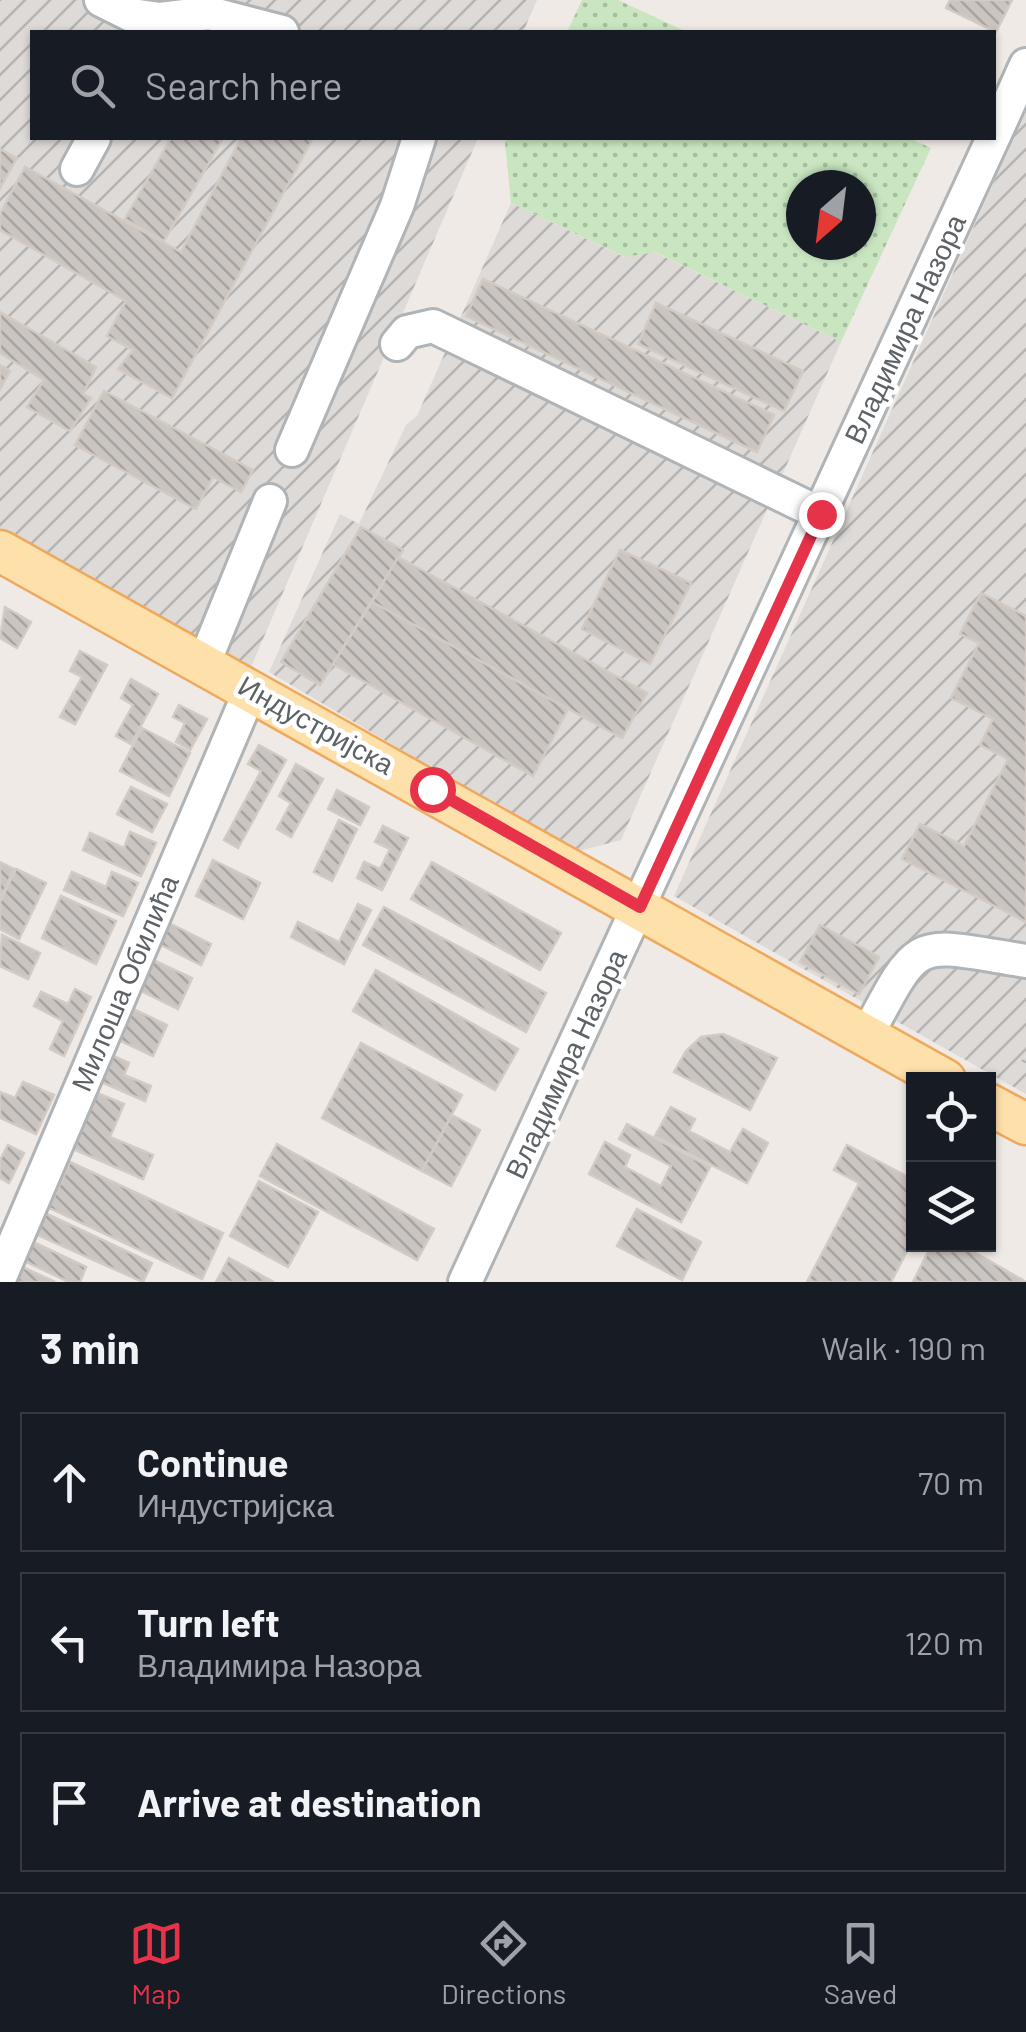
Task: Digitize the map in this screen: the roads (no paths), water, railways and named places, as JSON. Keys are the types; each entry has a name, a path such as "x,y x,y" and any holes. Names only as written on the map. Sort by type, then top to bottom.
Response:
{"main road":[{"name":"Индустријска","path":"0,550 931,1072"},
{"path":"996,1108 1026,1124"}],"street":[{"path":"101,0 156,26 209,13 244,27"},
{"name":"Владимира Назора","path":"996,130 1026,65"},
{"path":"77,169 93,140"},
{"path":"292,450 398,206 418,140"},
{"name":"Владимира Назора","path":"465,1282 992,140"},
{"path":"397,344 407,332 433,326 821,514"},
{"path":"204,663 270,501"},
{"name":"Милоша Обилића","path":"0,1278 251,689"},
{"path":"867,1036 900,971 927,950 1026,962"}]}
